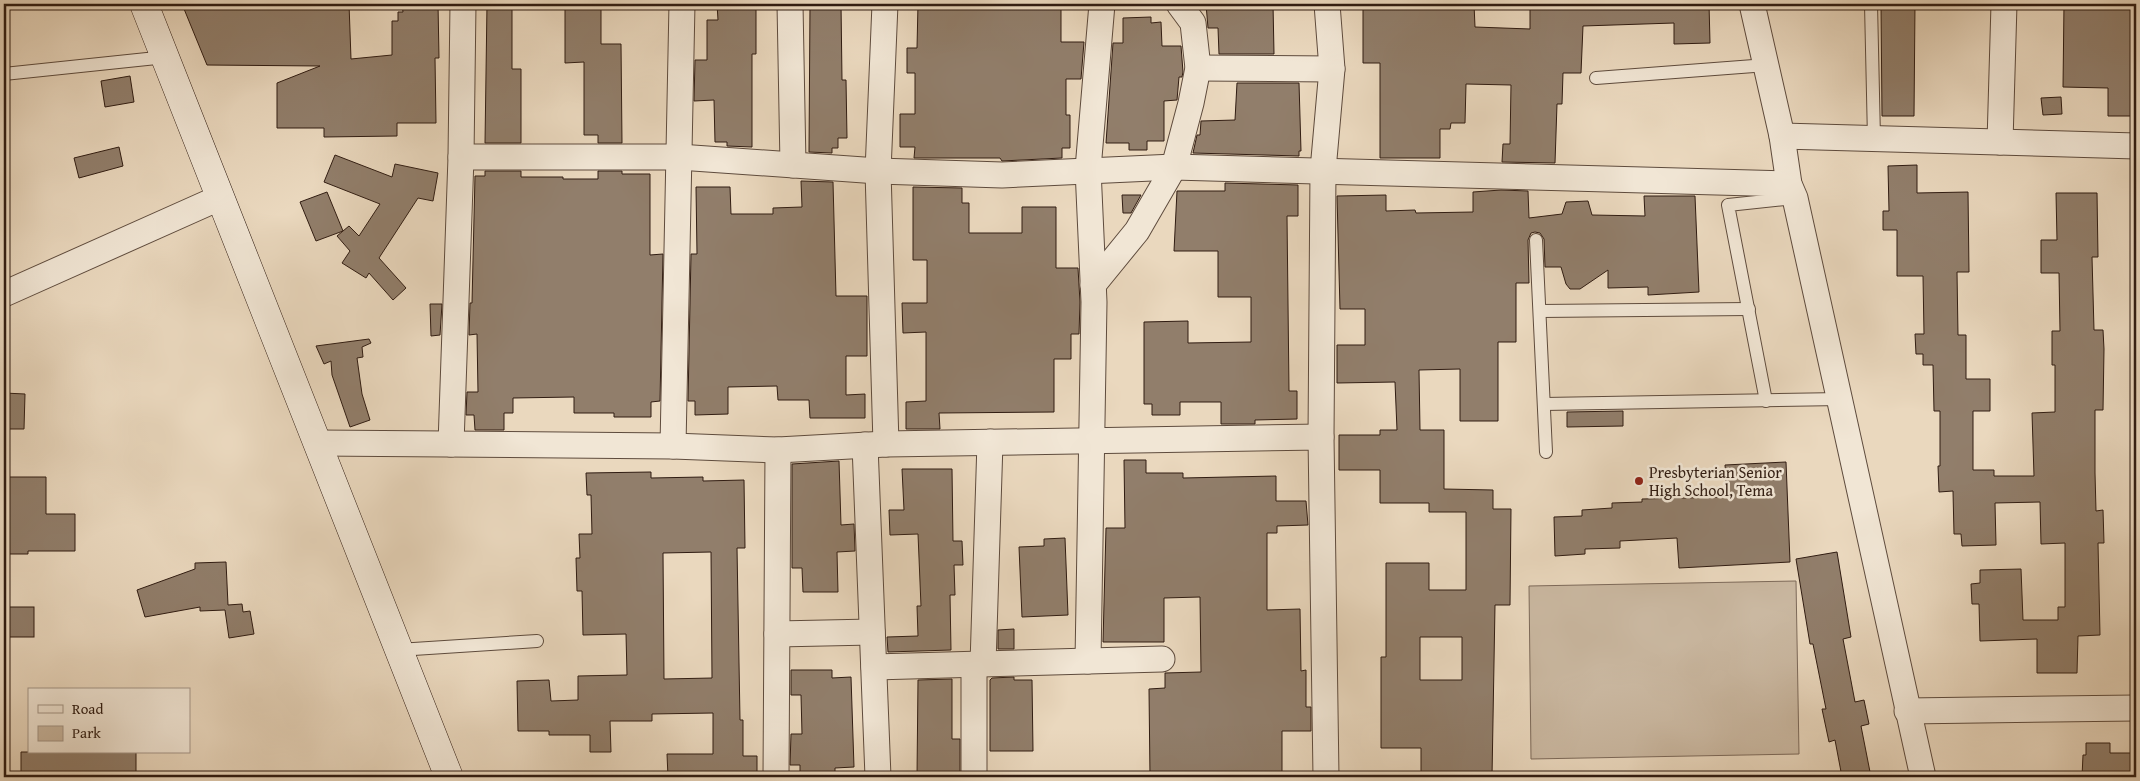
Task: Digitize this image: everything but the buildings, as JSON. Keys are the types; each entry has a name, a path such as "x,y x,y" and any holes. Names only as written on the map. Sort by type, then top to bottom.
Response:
{"street":[{"path":"144,4 449,777"},
{"path":"451,444 461,158 463,4"},
{"path":"673,446 682,4"},
{"path":"790,4 793,165"},
{"path":"878,777 872,632 878,171 885,4"},
{"path":"1088,661 1093,440 1093,285 1088,169 1102,4"},
{"path":"1093,285 1137,231 1174,166 1191,103 1198,68 1193,23 1179,4"},
{"path":"1326,777 1321,437 1323,170 1332,69 1327,4"},
{"path":"1752,4 1768,65 1792,191 1841,399 1924,777"},
{"path":"2000,142 2004,4"},
{"path":"1198,68 1332,69"},
{"path":"1782,136 2136,146"},
{"path":"461,158 679,158 878,171 1002,175 1174,166 1323,170 1792,191"},
{"path":"4,294 219,198"},
{"path":"318,443 673,446 778,450 990,442 1321,437"},
{"path":"974,777 990,442"},
{"path":"776,777 778,450"},
{"path":"777,634 872,632"},
{"path":"874,667 1162,659"},
{"path":"1908,711 2136,708"}],"lane":[{"path":"1871,4 1874,139"},
{"path":"4,74 166,56"},
{"path":"1596,78 1768,65"},
{"path":"1766,400 1728,205 1792,191"},
{"path":"1536,240 1546,452"},
{"path":"1540,311 1749,310"},
{"path":"1544,404 1841,399"},
{"path":"398,650 536,641"}],"green space":[{"path":"1796,581 1799,754 1531,759 1529,586"}],"place":[{"name":"Presbyterian Senior High School, Tema","path":"1639,481"}]}
